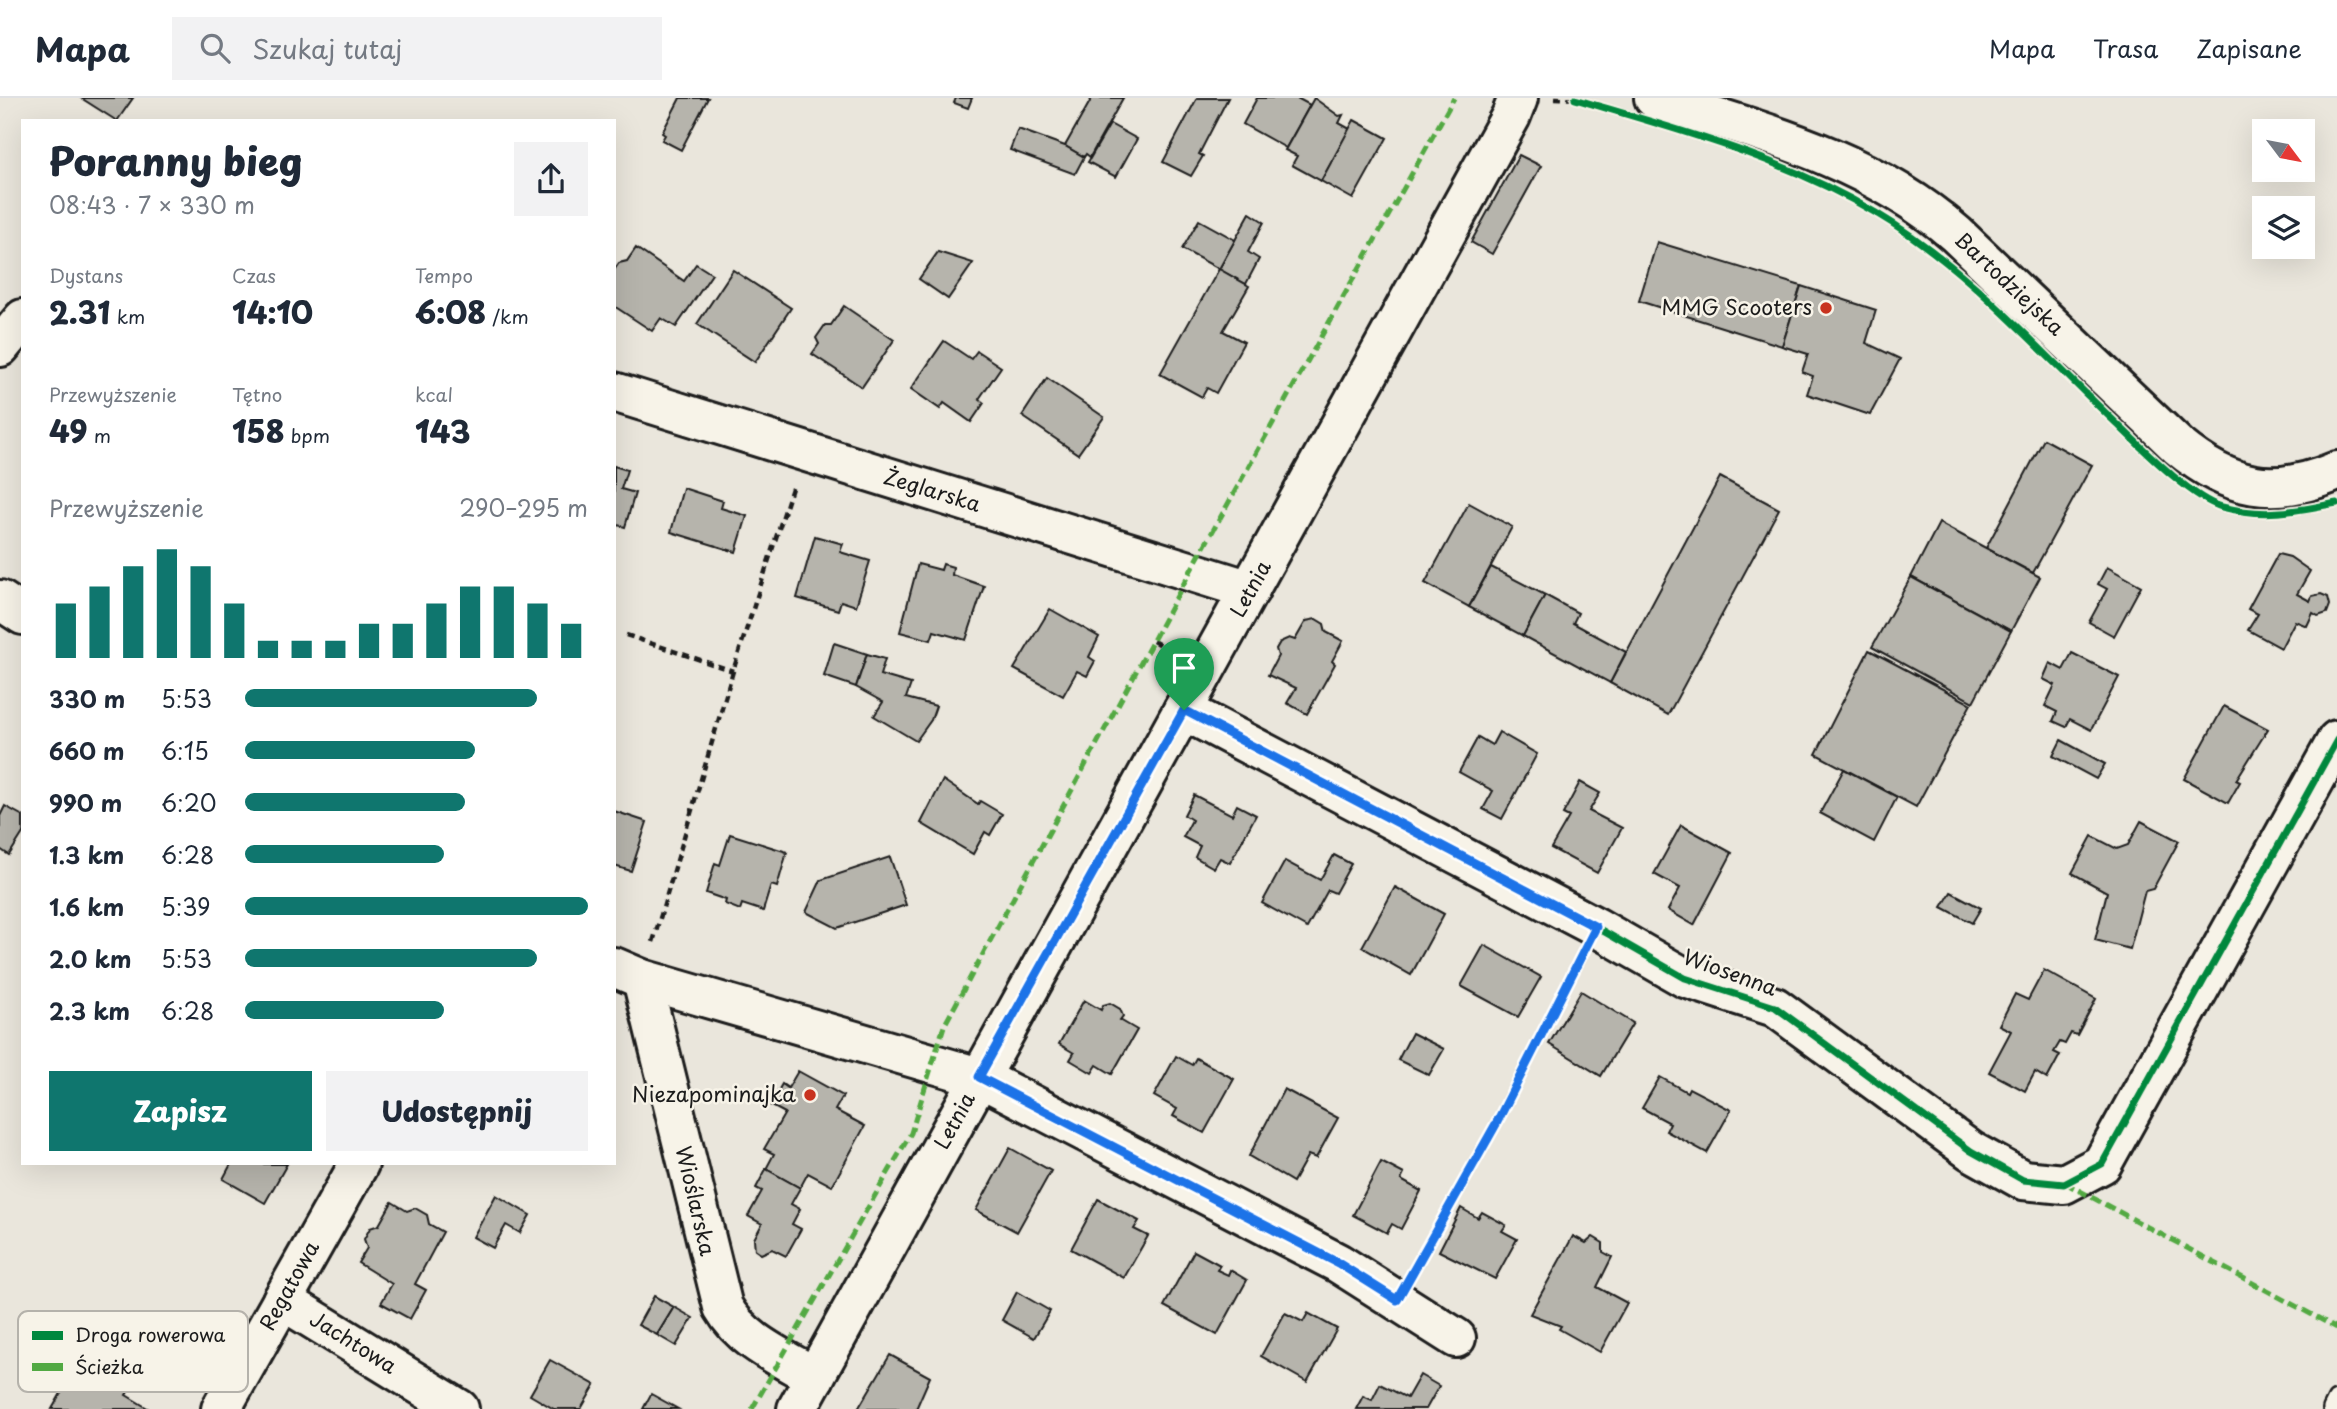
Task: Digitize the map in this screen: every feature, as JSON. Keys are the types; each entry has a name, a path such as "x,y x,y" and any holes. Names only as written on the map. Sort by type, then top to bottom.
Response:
{"street":[{"name":"Letnia","path":"806,1393 1511,116 1518,98"},
{"name":"Bartodziejska","path":"1654,98 1810,148 1874,178 1926,210 1956,234 2178,446 2218,474 2252,485 2287,487 2337,471"},
{"path":"0,348 21,322"},
{"name":"Żeglarska","path":"616,393 1250,590"},
{"path":"0,600 21,614"},
{"name":"Wiosenna","path":"1184,710 1596,927 1685,978 1775,1007 1971,1151 2024,1181 2064,1184 2102,1164 2337,740"},
{"path":"628,973 979,1077 1338,1263 1456,1338"},
{"name":"Wioślarska","path":"628,973 723,1307 733,1325 806,1393"},
{"name":"Regatowa","path":"248,1361 358,1165"},
{"name":"Jachtowa","path":"282,1300 459,1409"},
{"name":"Regatowa","path":"221,1409 231,1392"}],"lane":[{"path":"2333,1409 2337,1401"}],"path":[{"path":"1550,98 1585,102"},
{"path":"628,973 733,671 804,451"},
{"path":"626,635 733,671"}],"building":[{"path":"81,98 133,98 118,119 114,119"},
{"path":"680,98 708,98 681,150 662,140 665,135 662,133"},
{"path":"956,98 972,98 968,108 954,103"},
{"path":"1092,98 1123,98 1090,157 1086,154 1084,157 1065,146"},
{"path":"1197,98 1228,98 1199,154 1203,156 1191,176 1163,162"},
{"path":"1257,98 1297,98 1310,105 1286,148 1243,124"},
{"path":"1314,98 1339,116 1343,115 1339,123 1350,129 1321,181 1292,165 1297,156 1285,150"},
{"path":"1354,120 1387,138 1353,199 1321,181"},
{"path":"1110,124 1137,139 1116,177 1088,162"},
{"path":"1018,129 1065,146 1084,157 1075,174 1010,150"},
{"path":"1519,155 1541,166 1492,254 1471,242"},
{"path":"1250,213 1264,222 1248,252 1259,259 1246,284 1219,269"},
{"path":"1199,220 1235,240 1219,269 1182,249"},
{"path":"1657,242 1801,286 1782,346 1639,301"},
{"path":"636,248 684,281 696,264 712,274 676,327 661,318 652,331 616,307 616,267 619,263 627,261"},
{"path":"938,252 973,263 948,299 919,279"},
{"path":"1219,269 1249,286 1223,331 1244,342 1216,393 1207,388 1202,397 1160,374"},
{"path":"733,270 791,308 755,362 697,324"},
{"path":"1801,286 1876,310 1866,343 1900,359 1870,415 1807,394 1813,376 1802,372 1808,354 1782,346"},
{"path":"844,306 894,340 862,387 812,354 819,344 816,338 825,325 831,325"},
{"path":"944,341 971,359 977,351 1001,367 979,399 984,403 971,422 944,403 940,409 911,389"},
{"path":"1047,378 1104,417 1078,454 1022,416"},
{"path":"2044,439 2092,465 2033,573 1986,548"},
{"path":"616,467 627,470 621,489 635,493 625,527 616,525"},
{"path":"1720,477 1779,509 1668,715 1610,683"},
{"path":"683,488 723,501 721,508 747,516 736,552 671,532"},
{"path":"1469,503 1512,527 1469,607 1425,583"},
{"path":"1939,523 2040,577 2011,631 1911,577"},
{"path":"815,536 843,544 840,552 870,561 856,606 841,601 838,610 797,598"},
{"path":"2278,554 2290,557 2310,571 2297,594 2310,601 2312,596 2321,594 2328,597 2330,605 2327,613 2318,616 2313,613 2307,626 2295,621 2281,648 2248,630 2258,614 2248,609"},
{"path":"918,564 941,570 943,564 953,567 952,575 984,586 966,640 934,631 931,640 900,632"},
{"path":"1491,567 1545,595 1523,636 1469,607"},
{"path":"2107,567 2141,586 2114,636 2089,622 2107,589 2098,584"},
{"path":"1911,577 2011,631 1973,702 1872,647"},
{"path":"1545,595 1578,613 1573,623 1626,652 1610,683 1523,636"},
{"path":"1050,609 1099,637 1089,657 1095,661 1087,676 1077,671 1063,696 1014,669"},
{"path":"1316,619 1324,624 1326,632 1343,641 1332,661 1335,664 1307,714 1287,703 1296,688 1268,675 1278,656 1276,649 1280,642 1289,638 1295,640 1306,621"},
{"path":"834,643 867,654 856,687 824,676"},
{"path":"1869,650 1971,704 1916,807 1816,754"},
{"path":"2072,653 2119,677 2091,730 2070,719 2066,727 2053,721 2057,712 2045,706 2055,685 2043,679 2050,663 2063,670"},
{"path":"867,654 885,659 880,675 911,684 906,698 936,706 931,720 916,741 874,716 883,702 856,687"},
{"path":"2224,706 2268,729 2236,780 2240,782 2228,803 2184,779"},
{"path":"1499,732 1537,754 1502,819 1483,809 1493,791 1459,772 1478,737 1492,745"},
{"path":"2061,740 2105,764 2096,779 2053,756"},
{"path":"1844,769 1897,797 1874,842 1820,813"},
{"path":"943,780 978,804 980,801 1002,814 990,835 985,832 973,854 921,823"},
{"path":"1580,782 1600,793 1589,811 1622,828 1597,873 1551,848 1569,817 1563,814"},
{"path":"1194,795 1232,815 1237,805 1256,815 1230,863 1220,858 1214,868 1195,857 1200,846 1183,837 1192,820 1184,815"},
{"path":"5,806 21,815 21,836 9,855 0,849 0,816"},
{"path":"616,812 647,822 631,871 616,867"},
{"path":"2141,821 2179,841 2153,889 2145,891 2130,949 2095,940 2107,892 2072,873 2092,836 2117,849 2128,845"},
{"path":"1681,825 1732,853 1694,925 1668,910 1680,888 1654,874"},
{"path":"730,834 787,852 777,887 771,885 763,911 742,904 740,910 725,904 726,900 706,893 715,863 720,865"},
{"path":"1334,855 1351,864 1335,893 1328,890 1307,928 1262,903 1285,861 1320,880"},
{"path":"890,857 906,905 837,928 806,912 821,880"},
{"path":"1395,887 1444,914 1411,975 1362,947"},
{"path":"1951,892 1981,908 1972,923 1942,907"},
{"path":"1484,945 1541,977 1518,1017 1461,986"},
{"path":"2044,970 2096,999 2077,1035 2071,1033 2065,1044 2060,1042 2054,1052 2060,1055 2047,1079 2035,1072 2025,1091 1989,1072 2011,1031 1999,1025 2015,994 2028,1000"},
{"path":"1581,991 1633,1023 1601,1076 1549,1044"},
{"path":"1084,1000 1101,1010 1103,1005 1110,1003 1120,1009 1123,1016 1120,1020 1137,1030 1112,1074 1097,1065 1092,1073 1070,1060 1074,1053 1059,1044"},
{"path":"1412,1033 1444,1049 1429,1075 1398,1060"},
{"path":"1176,1056 1192,1065 1196,1058 1234,1079 1204,1133 1173,1116 1177,1109 1154,1096"},
{"path":"798,1071 843,1096 835,1110 865,1126 832,1186 808,1173 800,1188 766,1169 774,1154 764,1149 785,1113 770,1105 782,1084 788,1088"},
{"path":"1660,1077 1687,1092 1689,1088 1731,1110 1707,1153 1666,1131 1670,1123 1642,1108"},
{"path":"1284,1089 1338,1118 1316,1158 1308,1155 1293,1182 1249,1156"},
{"path":"1010,1148 1051,1171 1017,1232 976,1210"},
{"path":"1381,1162 1404,1174 1401,1180 1421,1191 1401,1229 1392,1224 1387,1233 1353,1215"},
{"path":"230,1165 286,1165 265,1203 223,1179"},
{"path":"766,1169 800,1188 791,1204 800,1209 792,1224 801,1229 786,1256 772,1249 761,1254 755,1250 754,1239 762,1224 748,1216 762,1191 756,1188"},
{"path":"496,1195 530,1215 520,1233 506,1225 493,1248 473,1237"},
{"path":"1098,1199 1139,1221 1134,1229 1148,1236 1124,1278 1071,1249"},
{"path":"392,1202 407,1211 415,1208 427,1215 429,1224 443,1232 415,1284 426,1290 410,1319 381,1303 392,1284 358,1263 367,1248 364,1239 370,1228 379,1225"},
{"path":"1461,1208 1478,1218 1482,1212 1506,1225 1502,1231 1517,1239 1495,1279 1439,1251"},
{"path":"1573,1236 1586,1243 1593,1237 1603,1243 1603,1252 1612,1257 1597,1287 1627,1303 1600,1352 1559,1329 1561,1326 1530,1314"},
{"path":"1194,1251 1220,1265 1217,1270 1228,1275 1230,1270 1247,1280 1217,1335 1164,1306"},
{"path":"1017,1292 1050,1311 1034,1338 1002,1320"},
{"path":"654,1296 674,1307 657,1335 638,1325"},
{"path":"674,1307 693,1318 676,1346 657,1335"},
{"path":"1285,1313 1303,1322 1308,1313 1337,1329 1307,1382 1261,1356"},
{"path":"890,1355 930,1377 916,1409 858,1409"},
{"path":"550,1360 595,1385 581,1409 554,1409 530,1395"},
{"path":"1420,1375 1439,1386 1426,1409 1356,1409 1363,1396 1372,1400 1380,1384 1407,1398"},
{"path":"62,1392 128,1392 126,1395 149,1409 52,1409"},
{"path":"651,1394 678,1409 643,1409"}],"marked path":[{"path":"752,1409 911,1133 944,1026 1190,572 1454,98"},
{"path":"2065,1183 2337,1328"}],"cycle path":[{"path":"1575,99 1767,160 1840,193 1876,213 1909,234 1971,283 2151,457 2181,483 2210,502 2222,507 2266,513 2337,503"},
{"path":"1183,710 1596,927 1685,978 1775,1007 1971,1151 2023,1180 2064,1184 2102,1164 2337,740"},
{"path":"1397,1300 1496,1124 1596,927"}],"place":[{"name":"MMG Scooters","path":"1826,308"},
{"name":"Niezapominajka","path":"810,1095"}],"route":[{"path":"1184,710 1596,927 1496,1124 1397,1300 1338,1263 979,1077 1184,710"}]}
